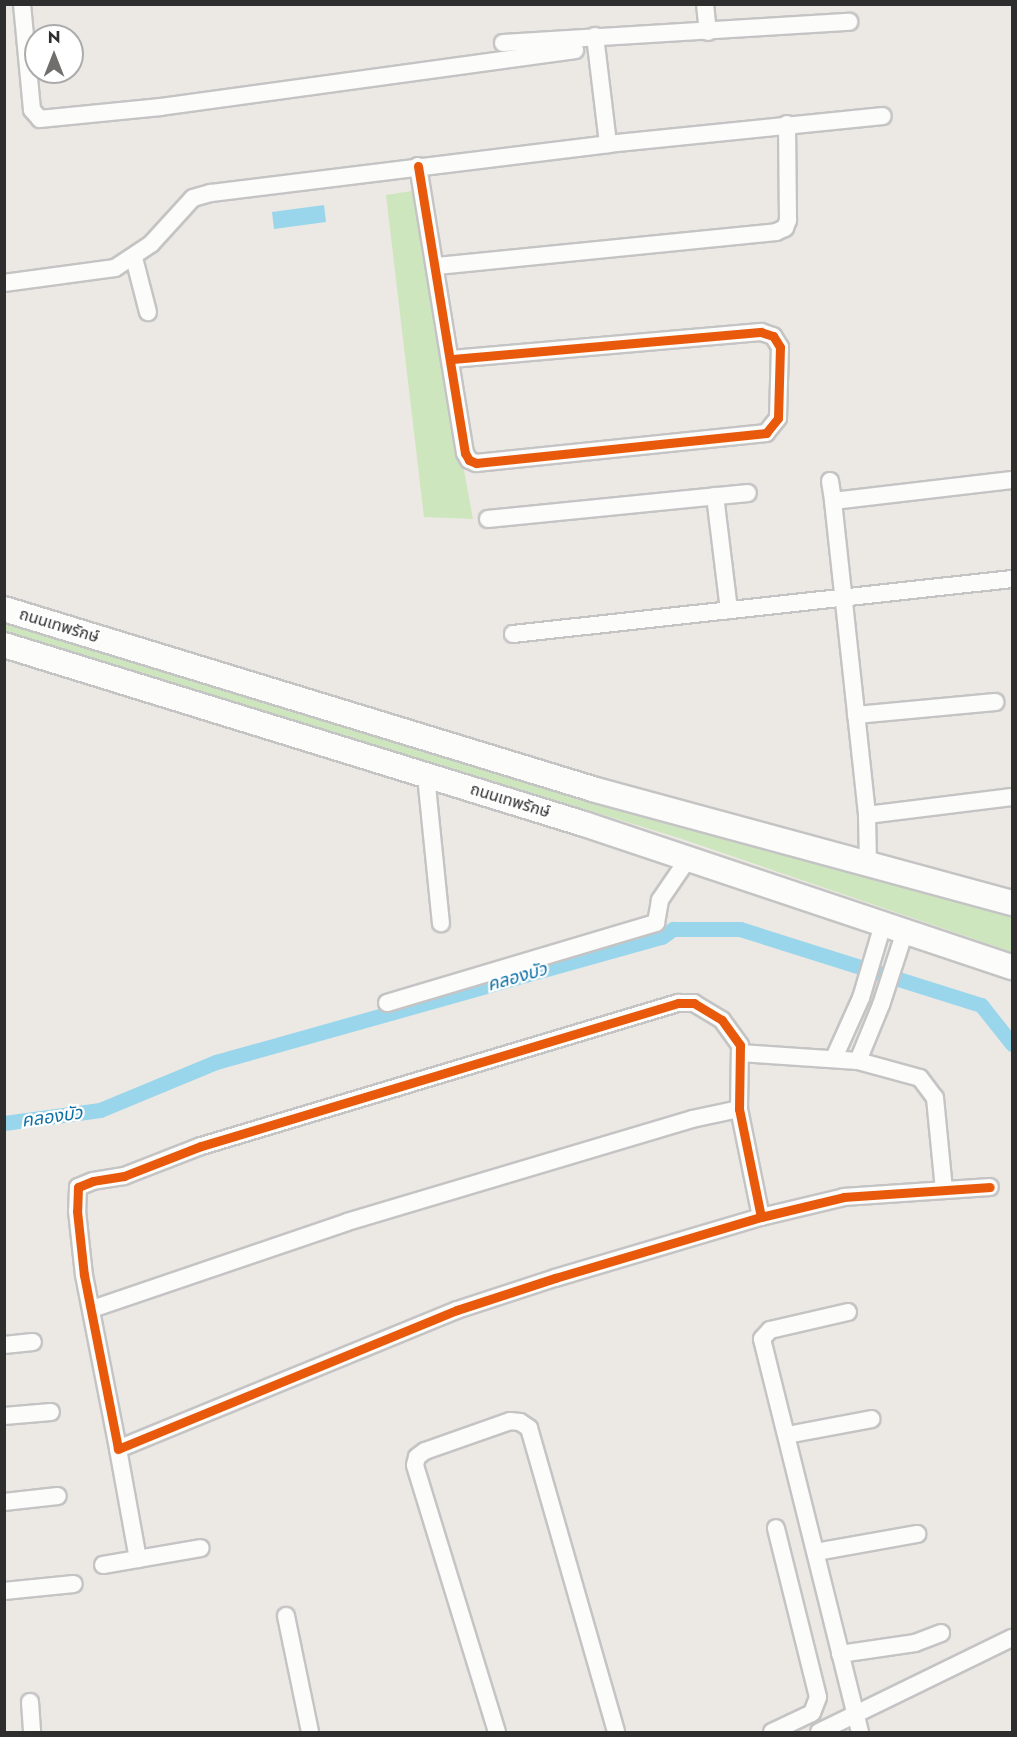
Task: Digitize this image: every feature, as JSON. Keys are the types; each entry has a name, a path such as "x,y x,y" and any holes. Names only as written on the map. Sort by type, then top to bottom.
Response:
{"main road":[{"name":"ถนนเทพรักษ์","path":"4,609 596,790 1012,903"},
{"name":"ถนนเทพรักษ์","path":"4,645 688,859 1012,967"}],"street":[{"path":"22,4 32,110 40,119 160,107 575,50"},
{"path":"705,4 708,32"},
{"path":"503,43 849,22"},
{"path":"595,36 608,144"},
{"path":"4,283 93,274 134,258 193,198 418,166 787,124 883,116"},
{"path":"437,266 776,232 785,228 788,220 787,124"},
{"path":"418,166 437,266 465,453 476,463 766,433 778,418 780,347 773,336 761,332 451,359"},
{"path":"134,258 148,312"},
{"path":"833,501 1012,480"},
{"path":"830,481 867,815 868,864"},
{"path":"488,519 748,493"},
{"path":"715,496 729,610"},
{"path":"513,634 1012,579"},
{"path":"856,715 995,702"},
{"path":"426,776 441,923"},
{"path":"867,815 1012,797"},
{"path":"387,1003 656,923 660,900 688,859"},
{"path":"834,1058 861,998 873,954 894,927"},
{"path":"858,1061 881,1005 895,960 894,927"},
{"path":"138,1559 84,1275 78,1187 124,1176 201,1146 678,1003 694,1003 722,1020 740,1045 739,1109 761,1216"},
{"path":"740,1053 858,1061 920,1078 933,1091 944,1190"},
{"path":"92,1310 347,1222 692,1119 739,1109"},
{"path":"117,1449 457,1310 761,1216 844,1197 990,1187"},
{"path":"848,1312 765,1334 762,1339 840,1654 858,1715 860,1732"},
{"path":"4,1345 33,1342"},
{"path":"4,1416 51,1412"},
{"path":"787,1435 872,1419"},
{"path":"497,1732 415,1465 417,1457 425,1451 510,1421 520,1422 529,1428 616,1732"},
{"path":"4,1502 58,1496"},
{"path":"772,1732 812,1713 818,1697 776,1528"},
{"path":"816,1552 917,1534"},
{"path":"103,1565 201,1548"},
{"path":"4,1591 74,1584"},
{"path":"286,1616 310,1732"},
{"path":"840,1654 915,1643 941,1633"},
{"path":"819,1732 1012,1638"},
{"path":"30,1702 32,1732"}],"green space":[{"path":"412,191 473,519 424,517 386,195"},
{"path":"4,622 649,819 1012,916 1012,952 682,839 5,631"}],"water":[{"path":"324,205 326,222 274,229 272,212"}],"waterway":[{"name":"คลองบัว","path":"4,1123 100,1110 216,1062 662,937 673,929 740,929 981,1005 1012,1044"}],"cycle path":[{"path":"418,166 465,453 469,460 476,463 766,433 778,418 780,347 773,336 761,332 451,359"},
{"path":"761,1217 739,1109 740,1045 722,1020 694,1003 678,1003 201,1146 124,1176 93,1181 78,1187 77,1211 84,1275 118,1449 457,1310 555,1278 761,1217 844,1197 990,1187"}]}
